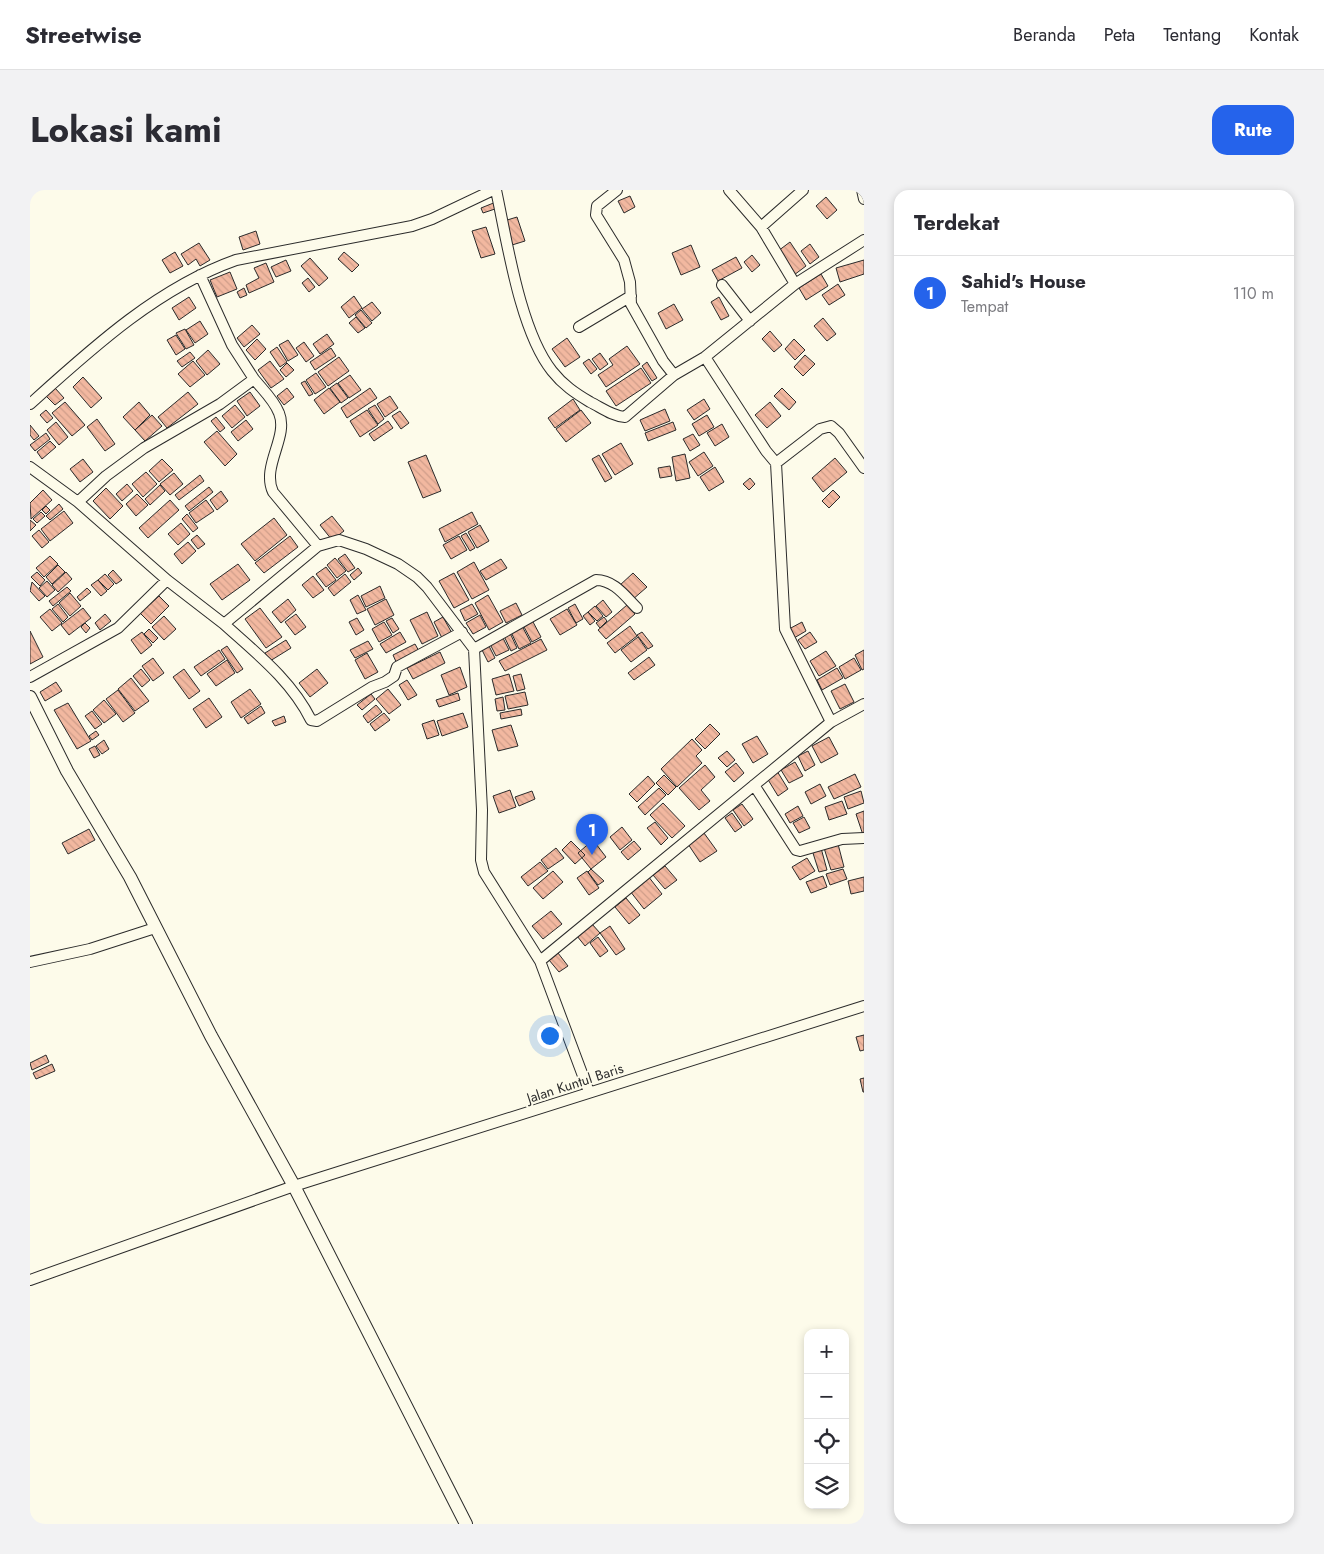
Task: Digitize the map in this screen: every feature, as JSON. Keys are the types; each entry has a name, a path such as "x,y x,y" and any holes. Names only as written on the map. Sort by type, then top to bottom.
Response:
{"street":[{"path":"30,404 110,334 200,275 236,260 412,226 432,220 494,190 515,282 538,349 552,371 570,390 615,416 625,417 674,375 705,357 795,284 864,240"},
{"path":"618,190 597,206 595,210 596,215 624,260 630,282 631,304 657,351 674,375"},
{"path":"728,190 761,228 795,284"},
{"path":"761,228 803,190"},
{"path":"862,190 864,199"},
{"path":"200,275 232,345 280,414 281,427 268,483 273,492 318,546"},
{"path":"722,286 750,321"},
{"path":"579,326 631,296"},
{"path":"705,357 766,452 776,463 785,629 831,722"},
{"path":"78,502 106,476 144,448 220,404 254,379"},
{"path":"776,463 820,429 831,426 839,433 864,468"},
{"path":"30,468 78,502 167,580 224,624 278,671 295,693 311,720 316,721 390,679 394,676 397,666 462,632"},
{"path":"224,624 318,546 339,540 366,549 398,564 427,587 474,649 482,810 481,860 484,872 540,961 589,1092"},
{"path":"30,677 118,628 167,580"},
{"path":"474,649 596,580 604,580 614,585 637,608"},
{"path":"30,697 67,771 130,877 211,1036 294,1186 466,1524"},
{"path":"540,961 831,722 864,704"},
{"path":"754,785 796,850 800,851 842,839 864,838"},
{"path":"30,962 90,949 155,928"},
{"name":"Jalan Kuntul Baris","path":"30,1280 294,1186 864,1006"}],"building":[{"path":"630,196 635,207 624,213 618,201"},
{"path":"826,197 837,210 827,219 816,206"},
{"path":"496,202 498,208 483,213 481,208"},
{"path":"517,217 525,241 512,245 504,221"},
{"path":"486,227 495,254 481,258 472,231"},
{"path":"256,231 260,244 243,250 239,237"},
{"path":"790,242 806,266 794,275 778,251"},
{"path":"199,243 210,260 200,266 196,259 188,265 181,254"},
{"path":"810,244 819,257 810,264 801,251"},
{"path":"691,245 700,267 681,275 672,253"},
{"path":"175,252 183,266 170,273 162,260"},
{"path":"344,252 359,265 352,272 338,259"},
{"path":"752,255 760,265 752,272 744,262"},
{"path":"736,257 742,268 718,281 712,270"},
{"path":"310,258 328,278 319,286 301,266"},
{"path":"286,260 291,271 276,277 271,267"},
{"path":"864,260 864,274 840,282 836,268"},
{"path":"266,263 274,282 249,293 246,285 259,278 254,268"},
{"path":"230,272 237,289 217,297 210,280"},
{"path":"821,274 828,286 806,300 799,288"},
{"path":"308,278 315,287 309,292 302,283"},
{"path":"838,284 845,295 829,305 822,295"},
{"path":"244,288 247,295 240,298 237,292"},
{"path":"354,296 362,308 349,318 341,307"},
{"path":"189,297 196,308 179,320 172,308"},
{"path":"719,297 729,316 721,320 711,302"},
{"path":"372,302 381,313 372,321 362,309"},
{"path":"674,304 683,320 666,329 658,313"},
{"path":"361,310 372,323 366,328 355,315"},
{"path":"356,317 365,328 358,333 349,323"},
{"path":"823,318 836,334 827,341 814,326"},
{"path":"200,321 208,334 195,343 186,330"},
{"path":"252,325 260,334 244,347 237,338"},
{"path":"185,329 194,345 186,349 176,333"},
{"path":"770,331 782,345 774,352 762,339"},
{"path":"327,334 334,344 320,354 313,344"},
{"path":"176,335 185,349 176,355 167,340"},
{"path":"567,338 580,357 565,367 552,349"},
{"path":"257,339 266,349 255,360 246,350"},
{"path":"794,339 805,350 795,360 785,349"},
{"path":"288,340 298,355 288,361 279,345"},
{"path":"304,342 314,356 306,362 296,348"},
{"path":"627,346 640,364 606,387 598,375 613,365 609,359"},
{"path":"277,347 287,362 280,367 270,352"},
{"path":"331,348 336,356 315,370 310,362"},
{"path":"208,350 220,364 207,375 196,361"},
{"path":"190,352 195,358 182,367 177,361"},
{"path":"600,353 608,364 600,370 592,359"},
{"path":"805,355 815,364 803,376 794,367"},
{"path":"339,357 349,371 328,386 318,372"},
{"path":"589,359 597,369 591,374 583,363"},
{"path":"193,361 205,375 190,387 178,374"},
{"path":"270,361 284,379 271,388 258,370"},
{"path":"647,362 657,378 652,381 642,366"},
{"path":"287,363 294,370 286,377 280,370"},
{"path":"641,368 651,383 616,406 606,391"},
{"path":"316,373 326,387 315,394 306,380"},
{"path":"350,375 361,390 349,398 338,383"},
{"path":"83,377 102,398 91,408 73,387"},
{"path":"305,381 313,394 309,396 301,383"},
{"path":"337,383 348,398 341,403 330,388"},
{"path":"55,388 64,398 55,405 46,396"},
{"path":"287,388 294,397 284,405 277,396"},
{"path":"329,388 340,402 324,414 314,400"},
{"path":"370,388 377,398 347,418 341,408"},
{"path":"782,388 796,402 789,410 774,396"},
{"path":"188,392 198,404 167,428 158,417"},
{"path":"250,392 260,406 247,416 237,401"},
{"path":"390,396 398,408 385,417 377,404"},
{"path":"573,399 580,410 555,428 548,418"},
{"path":"704,399 710,409 694,420 687,410"},
{"path":"65,402 85,425 72,436 52,413"},
{"path":"139,402 150,415 135,430 123,417"},
{"path":"770,402 781,416 767,428 755,415"},
{"path":"235,405 245,417 232,428 222,416"},
{"path":"375,405 384,419 378,424 368,409"},
{"path":"665,409 670,421 645,431 640,420"},
{"path":"46,410 53,418 47,423 40,415"},
{"path":"367,410 378,425 360,437 350,421"},
{"path":"581,410 591,423 566,442 556,429"},
{"path":"400,411 409,423 401,429 392,416"},
{"path":"152,415 162,426 145,441 135,430"},
{"path":"707,415 714,427 699,436 692,424"},
{"path":"216,417 225,428 220,432 211,421"},
{"path":"97,419 115,444 105,451 87,427"},
{"path":"246,420 253,429 238,441 231,432"},
{"path":"388,421 393,428 374,441 369,434"},
{"path":"56,422 68,437 59,445 47,430"},
{"path":"673,422 676,430 648,441 645,433"},
{"path":"722,424 729,437 715,446 707,433"},
{"path":"30,425 39,436 34,440 30,435"},
{"path":"217,431 237,454 225,466 204,442"},
{"path":"46,433 50,439 35,451 30,445"},
{"path":"693,434 700,445 690,451 683,439"},
{"path":"50,441 56,447 42,459 37,452"},
{"path":"621,443 633,464 615,475 602,454"},
{"path":"704,452 713,466 698,476 689,462"},
{"path":"685,454 690,478 676,481 672,457"},
{"path":"426,455 441,491 423,498 408,462"},
{"path":"599,455 612,478 605,482 592,459"},
{"path":"835,458 847,472 823,492 812,478"},
{"path":"83,459 93,472 80,482 70,469"},
{"path":"162,459 173,470 159,482 149,471"},
{"path":"670,466 672,476 660,478 658,468"},
{"path":"715,467 724,482 709,491 700,477"},
{"path":"146,472 157,484 143,497 132,484"},
{"path":"174,473 183,484 170,495 160,484"},
{"path":"200,475 204,481 179,500 175,495"},
{"path":"750,478 755,484 749,490 743,484"},
{"path":"127,484 133,491 122,501 116,494"},
{"path":"160,485 165,491 150,505 145,499"},
{"path":"209,487 213,492 189,511 185,506"},
{"path":"106,488 123,506 110,519 93,501"},
{"path":"43,490 52,500 31,519 30,503"},
{"path":"833,490 840,497 829,508 822,501"},
{"path":"221,491 228,501 217,510 210,500"},
{"path":"137,494 148,505 136,516 126,504"},
{"path":"170,500 179,510 148,538 139,528"},
{"path":"206,500 214,511 196,523 189,513"},
{"path":"59,504 63,509 50,520 46,516"},
{"path":"46,506 50,510 46,514 42,510"},
{"path":"64,511 73,523 50,541 41,529"},
{"path":"41,512 45,516 37,523 33,519"},
{"path":"472,512 478,524 445,542 439,529"},
{"path":"187,514 198,528 193,532 182,519"},
{"path":"332,516 344,531 332,540 320,525"},
{"path":"274,518 287,535 255,561 241,544"},
{"path":"30,520 36,525 30,531"},
{"path":"181,523 190,534 178,545 168,534"},
{"path":"480,525 489,541 477,548 468,532"},
{"path":"39,530 49,542 42,548 32,536"},
{"path":"466,533 475,548 470,551 461,536"},
{"path":"197,535 205,544 198,549 191,540"},
{"path":"290,536 298,547 264,573 255,563"},
{"path":"459,536 467,550 451,559 443,545"},
{"path":"188,542 196,551 182,564 174,554"},
{"path":"345,554 355,568 348,572 338,559"},
{"path":"50,556 58,564 44,577 36,568"},
{"path":"335,558 346,571 337,578 327,565"},
{"path":"501,559 507,568 486,580 480,571"},
{"path":"474,562 489,590 472,599 457,572"},
{"path":"238,564 250,580 222,600 210,584"},
{"path":"58,565 65,572 52,584 46,577"},
{"path":"326,567 336,580 326,587 316,574"},
{"path":"358,568 362,573 354,580 350,575"},
{"path":"113,570 122,580 116,584 108,575"},
{"path":"37,572 45,580 40,586 31,577"},
{"path":"66,572 72,579 58,592 52,585"},
{"path":"454,573 469,600 454,608 439,581"},
{"path":"633,573 647,587 632,600 619,586"},
{"path":"105,574 114,584 108,590 98,580"},
{"path":"345,574 351,582 334,596 328,588"},
{"path":"313,576 324,590 313,598 302,585"},
{"path":"98,580 107,591 101,596 91,585"},
{"path":"47,581 55,590 47,597 39,588"},
{"path":"32,582 45,596 39,601 30,591"},
{"path":"380,586 385,598 366,607 361,596"},
{"path":"67,587 71,591 53,606 49,601"},
{"path":"87,588 91,592 80,601 77,597"},
{"path":"70,593 81,606 70,616 59,603"},
{"path":"358,595 366,610 357,614 350,600"},
{"path":"488,595 503,622 489,630 475,603"},
{"path":"159,596 169,606 151,624 140,613"},
{"path":"288,599 296,610 281,623 272,612"},
{"path":"386,599 394,615 375,625 367,609"},
{"path":"603,600 612,612 606,617 596,606"},
{"path":"516,603 522,615 506,623 500,611"},
{"path":"58,604 68,617 63,622 52,609"},
{"path":"472,604 478,614 465,621 460,610"},
{"path":"575,604 583,619 576,623 568,608"},
{"path":"627,605 635,614 606,639 598,630"},
{"path":"595,606 603,616 597,621 588,612"},
{"path":"83,608 91,618 69,635 61,625"},
{"path":"260,608 282,637 266,648 245,619"},
{"path":"50,609 62,623 52,631 40,617"},
{"path":"567,609 577,625 560,635 550,619"},
{"path":"427,612 438,636 422,644 410,620"},
{"path":"588,612 595,621 590,625 583,616"},
{"path":"105,614 111,621 100,630 95,623"},
{"path":"296,614 306,627 295,635 285,622"},
{"path":"480,615 486,627 473,634 466,623"},
{"path":"164,616 176,629 164,640 152,627"},
{"path":"443,617 453,635 443,640 434,622"},
{"path":"604,617 607,621 600,628 596,623"},
{"path":"357,618 364,630 356,635 349,622"},
{"path":"392,618 399,629 393,633 386,621"},
{"path":"532,620 541,637 532,642 523,625"},
{"path":"384,622 392,635 379,642 372,629"},
{"path":"802,622 806,631 794,638 789,629"},
{"path":"85,623 90,628 86,633 81,627"},
{"path":"521,624 531,643 519,649 510,630"},
{"path":"630,626 637,636 615,653 607,643"},
{"path":"149,629 158,638 153,643 144,634"},
{"path":"30,631 43,657 30,664"},
{"path":"142,632 152,645 141,654 131,640"},
{"path":"400,632 406,642 386,653 380,644"},
{"path":"642,632 653,646 648,649 637,635"},
{"path":"810,632 817,642 805,649 798,640"},
{"path":"510,633 517,648 511,651 504,636"},
{"path":"502,636 509,650 496,656 489,642"},
{"path":"638,637 647,650 631,662 621,650"},
{"path":"541,639 547,650 505,671 499,661"},
{"path":"286,640 291,648 270,661 265,653"},
{"path":"368,641 373,649 355,658 350,650"},
{"path":"415,644 420,653 397,664 393,655"},
{"path":"488,644 495,658 488,662 481,648"},
{"path":"227,646 243,669 237,673 221,650"},
{"path":"219,650 225,659 201,676 194,667"},
{"path":"864,650 864,669 862,670 855,655"},
{"path":"826,651 836,666 819,676 810,661"},
{"path":"440,652 445,663 413,679 407,668"},
{"path":"367,653 378,672 365,679 355,660"},
{"path":"649,657 655,665 634,680 628,673"},
{"path":"153,658 164,673 153,681 142,666"},
{"path":"854,658 861,670 845,679 839,667"},
{"path":"227,660 235,673 216,686 207,674"},
{"path":"460,667 467,687 449,695 441,675"},
{"path":"837,668 843,678 822,690 817,680"},
{"path":"141,669 150,680 142,687 133,676"},
{"path":"184,669 200,691 189,699 173,677"},
{"path":"317,669 328,683 310,697 299,683"},
{"path":"509,674 514,691 496,695 492,679"},
{"path":"521,674 525,689 517,691 513,676"},
{"path":"131,678 149,701 135,711 118,689"},
{"path":"407,680 417,695 408,700 399,685"},
{"path":"56,682 62,691 45,701 40,692"},
{"path":"845,684 854,702 840,709 831,691"},
{"path":"250,689 261,704 241,718 231,702"},
{"path":"388,689 401,705 389,714 376,699"},
{"path":"118,690 135,713 123,722 106,699"},
{"path":"525,692 528,705 508,709 505,696"},
{"path":"458,693 460,700 439,707 436,700"},
{"path":"371,694 375,699 362,710 357,705"},
{"path":"503,697 505,710 497,711 495,699"},
{"path":"209,698 222,717 206,728 193,709"},
{"path":"104,700 116,714 104,723 93,710"},
{"path":"68,703 91,741 77,749 54,710"},
{"path":"376,705 382,712 368,723 363,716"},
{"path":"261,706 265,713 248,724 244,718"},
{"path":"521,709 522,715 501,719 500,713"},
{"path":"92,711 102,724 95,729 85,716"},
{"path":"384,713 390,720 375,731 370,724"},
{"path":"463,713 468,727 442,736 437,721"},
{"path":"284,716 286,722 275,726 272,721"},
{"path":"434,720 439,735 427,739 422,724"},
{"path":"710,724 720,734 705,749 695,739"},
{"path":"511,725 518,746 498,751 492,730"},
{"path":"96,731 99,735 92,740 89,736"},
{"path":"757,736 768,754 753,763 742,744"},
{"path":"829,737 838,754 821,763 812,746"},
{"path":"692,739 702,750 696,756 702,763 677,787 661,769"},
{"path":"104,740 109,749 102,754 96,746"},
{"path":"95,746 100,755 94,758 89,749"},
{"path":"727,751 735,760 727,767 718,758"},
{"path":"808,751 815,765 805,771 798,756"},
{"path":"795,762 803,776 789,783 781,770"},
{"path":"736,763 744,773 734,782 725,772"},
{"path":"705,765 715,777 701,790 710,801 699,810 679,788"},
{"path":"777,771 788,789 778,796 767,778"},
{"path":"855,774 861,787 834,799 828,787"},
{"path":"664,775 676,787 668,795 656,783"},
{"path":"648,776 655,784 637,802 629,794"},
{"path":"820,784 826,796 811,804 805,792"},
{"path":"659,788 666,795 645,815 638,807"},
{"path":"510,790 516,807 499,813 493,796"},
{"path":"532,791 535,799 519,806 515,797"},
{"path":"861,791 864,803 848,809 844,797"},
{"path":"842,801 847,814 829,820 825,807"},
{"path":"663,803 685,826 672,838 650,815"},
{"path":"742,804 753,819 744,826 733,810"},
{"path":"798,806 803,816 790,823 785,814"},
{"path":"864,811 864,834 863,835 856,814"},
{"path":"732,813 742,827 735,832 725,818"},
{"path":"804,817 810,828 799,833 793,823"},
{"path":"655,822 668,838 661,845 647,828"},
{"path":"622,827 632,840 620,850 610,837"},
{"path":"89,829 95,840 68,854 62,843"},
{"path":"704,833 717,851 700,862 688,844"},
{"path":"593,840 606,857 591,869 578,853"},
{"path":"571,841 585,855 575,864 562,850"},
{"path":"634,841 641,849 628,860 621,852"},
{"path":"838,844 844,867 831,870 824,848"},
{"path":"556,848 564,858 548,869 541,860"},
{"path":"821,848 827,870 819,872 812,850"},
{"path":"807,858 815,871 800,880 792,867"},
{"path":"540,862 548,871 528,886 521,877"},
{"path":"665,866 677,880 665,889 653,875"},
{"path":"591,869 604,881 598,885 588,872"},
{"path":"843,869 847,879 830,885 826,874"},
{"path":"553,871 563,882 543,899 533,888"},
{"path":"587,871 599,888 589,895 577,878"},
{"path":"648,876 662,894 644,909 630,891"},
{"path":"823,876 827,887 811,893 806,882"},
{"path":"864,877 864,891 851,894 848,881"},
{"path":"626,898 640,915 629,924 615,907"},
{"path":"551,911 562,924 543,939 532,926"},
{"path":"592,924 600,933 585,946 577,936"},
{"path":"610,926 625,949 616,955 600,933"},
{"path":"598,937 608,951 600,957 590,943"},
{"path":"558,953 568,966 559,972 549,960"},
{"path":"864,1035 864,1050 860,1051 856,1037"},
{"path":"46,1055 49,1062 32,1070 30,1063"},
{"path":"52,1064 55,1071 36,1079 33,1073"},
{"path":"864,1078 864,1092 863,1092 860,1079"}],"place":[{"name":"Sahid's House","path":"592,855"}]}
